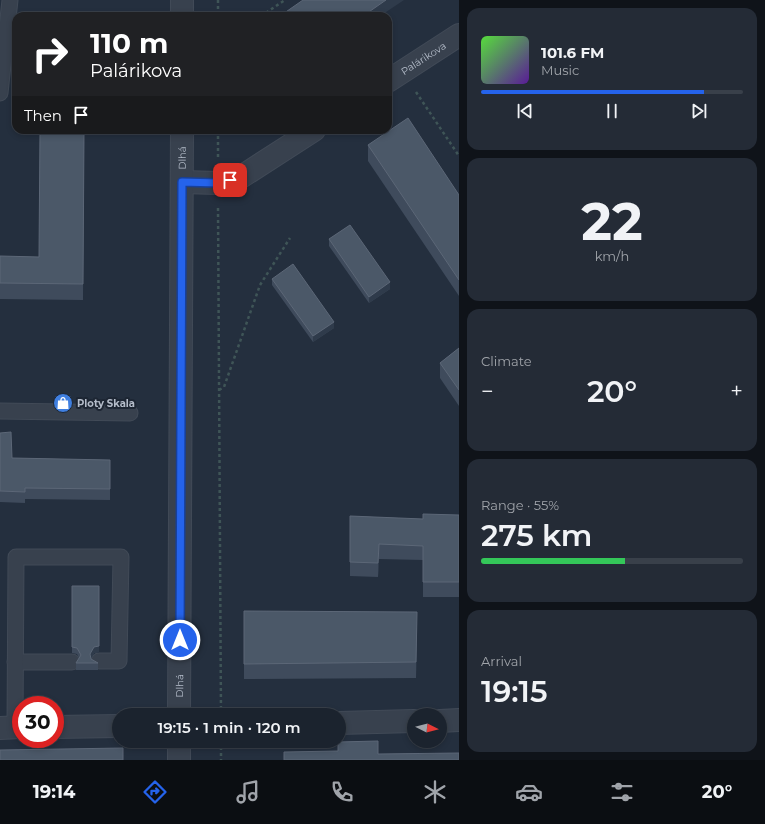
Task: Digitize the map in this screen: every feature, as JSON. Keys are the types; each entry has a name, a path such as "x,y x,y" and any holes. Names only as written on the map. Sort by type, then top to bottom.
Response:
{"street":[{"path":"182,0 182,12"},
{"name":"Palárikova","path":"395,77 459,35"},
{"name":"Dlhá","path":"179,708 182,134"},
{"path":"182,182 218,183 241,177 308,134"},
{"path":"447,721 459,720"},
{"path":"346,723 407,721"},
{"path":"64,727 112,726"},
{"path":"179,748 179,760"}],"lane":[{"path":"0,93 10,0"},
{"path":"0,411 130,413"},
{"path":"14,696 16,662 16,557 121,557 119,661 99,661"},
{"path":"16,662 72,662"}],"path":[{"path":"218,0 218,12"},
{"path":"267,12 286,0"},
{"path":"395,77 459,156"},
{"path":"218,134 221,708"},
{"path":"219,390 224,387 260,285 290,238"},
{"path":"221,748 221,760"}],"building":[{"path":"303,0 386,0 369,12 286,12"},
{"path":"408,118 459,195 459,280 368,145 384,134 392,134 392,129"},
{"path":"40,134 84,134 83,284 0,283 0,256 39,257"},
{"path":"350,225 390,282 369,297 329,239"},
{"path":"293,264 334,322 313,336 272,279"},
{"path":"459,348 459,390 440,363"},
{"path":"11,432 12,458 110,460 110,489 25,488 25,492 0,491 0,433"},
{"path":"423,514 459,515 459,582 423,582 423,546 379,544 378,563 350,562 350,516 423,519"},
{"path":"72,586 99,586 99,646 94,647 90,654 91,659 98,663 76,663 81,655 77,648 72,647"},
{"path":"244,611 417,612 416,662 244,664"},
{"path":"378,741 378,754 459,753 459,760 284,760 284,752 338,751 338,748 346,748 346,742"},
{"path":"123,748 123,760 0,760 0,750"}],"place":[{"name":"Ploty Skala","path":"63,403"}],"route":[{"path":"180,640 182,182 218,183 230,180"}]}
